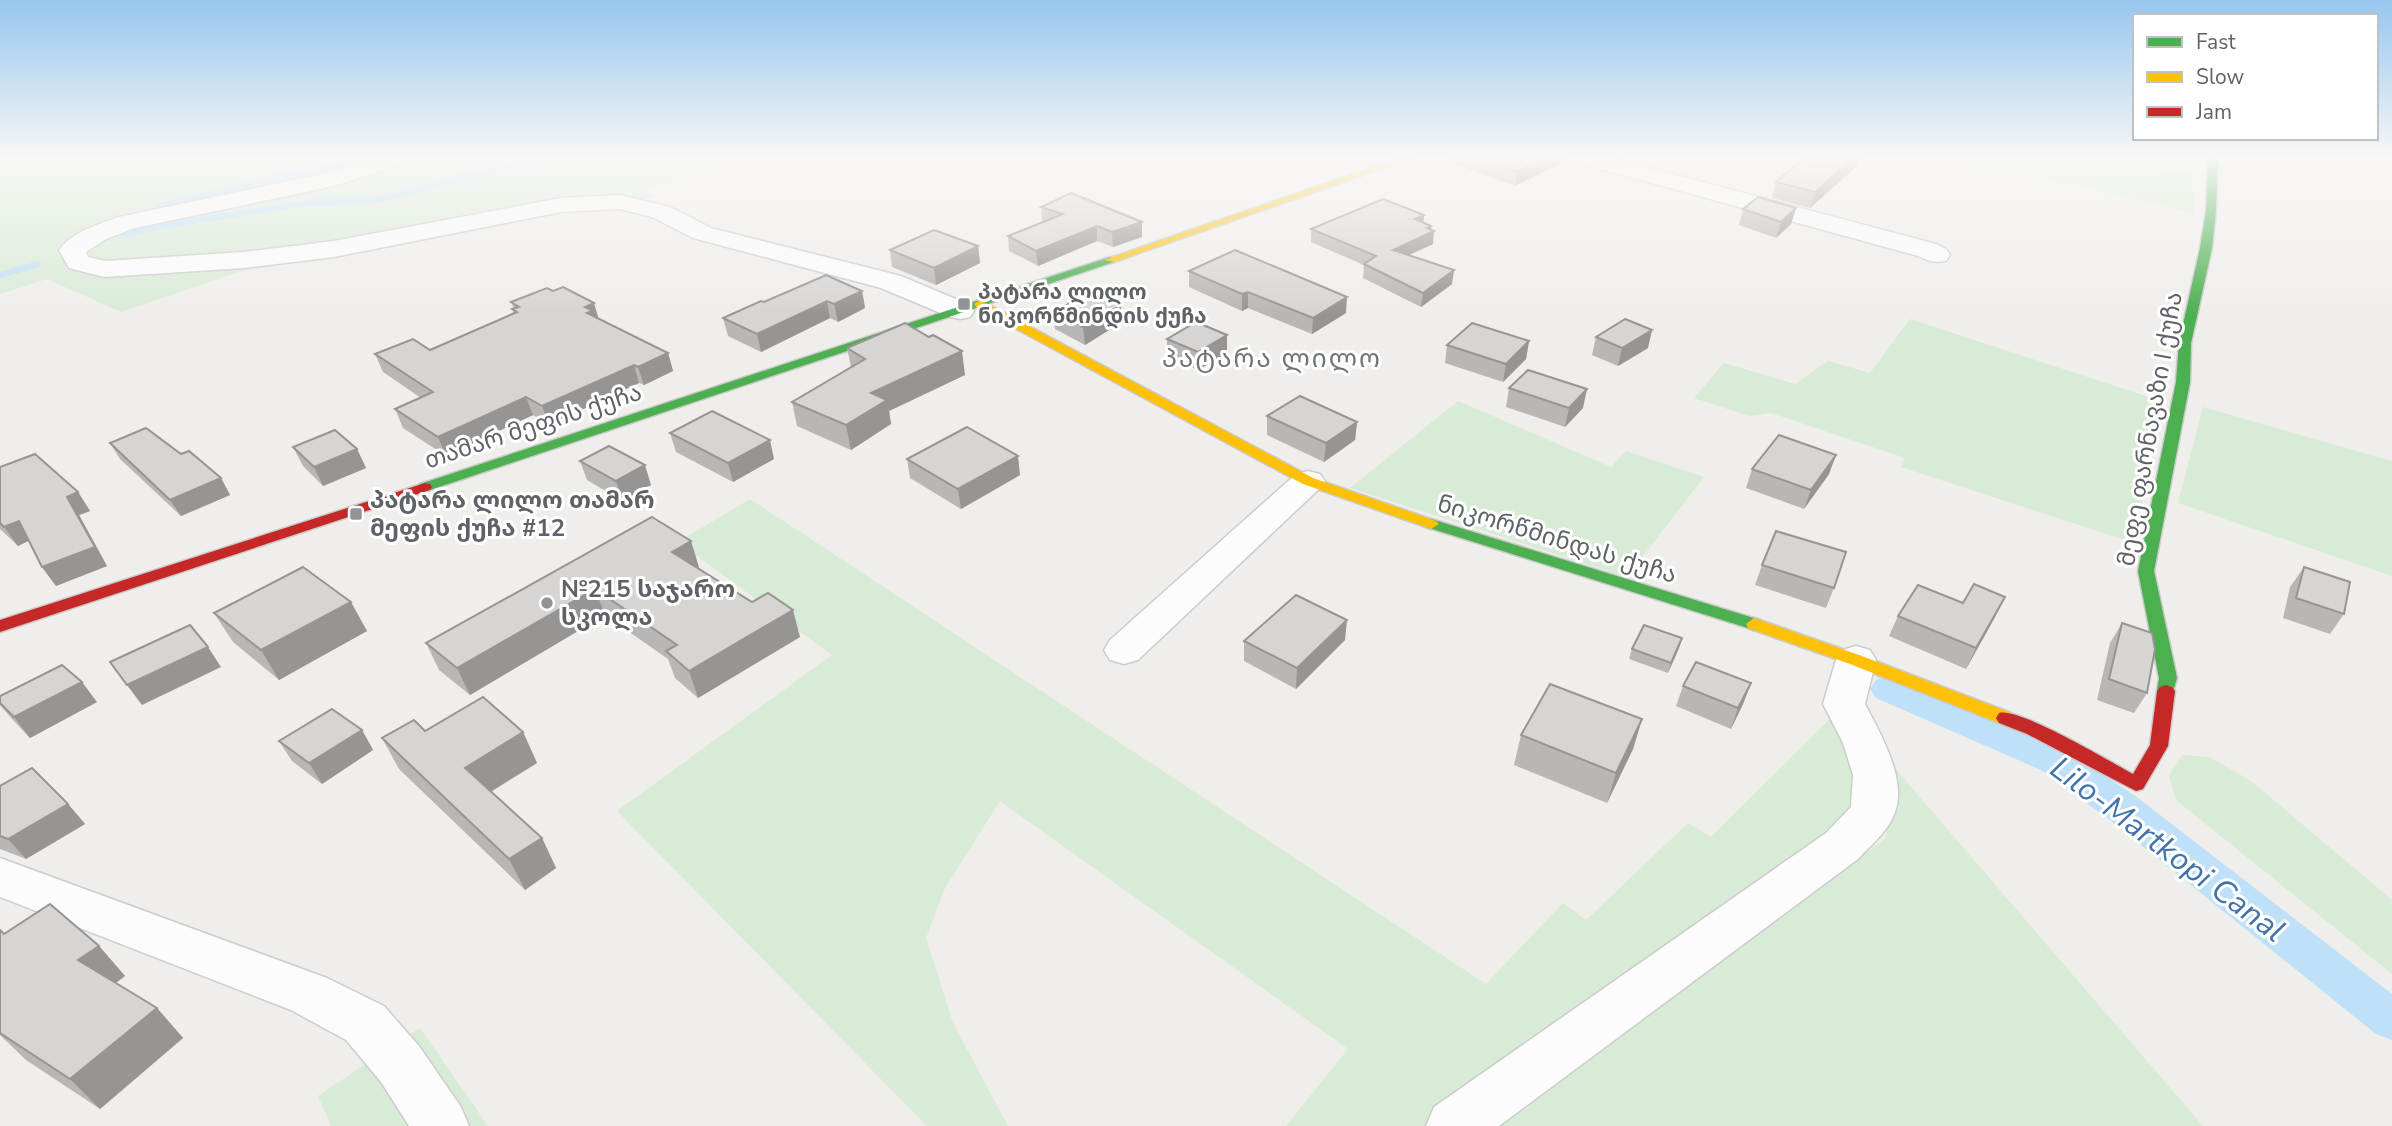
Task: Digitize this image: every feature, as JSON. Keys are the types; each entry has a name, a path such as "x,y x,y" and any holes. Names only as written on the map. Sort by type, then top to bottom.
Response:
{"street":[{"path":"183,211 128,222 97,234 72,250 78,262 104,269 244,260 334,249 532,211"},
{"path":"655,211 702,233 891,282 970,307"},
{"name":"თამარ მეფის ქუჩა","path":"0,626 970,307 1253,211"},
{"path":"1781,211 1937,255"},
{"name":"მეფე ფარნავაზი I ქუჩა","path":"2136,784 2159,746 2168,678 2146,571 2183,382 2185,343 2206,248 2211,211"},
{"name":"ნიკორწმინდას ქუჩა","path":"970,307 1308,481 1385,510 1695,604 1856,660 2033,729 2136,784"},
{"path":"1124,650 1308,481"},
{"path":"1454,1126 1842,846 1873,813 1875,775 1864,743 1844,704 1856,660"},
{"path":"0,877 309,994 365,1023 400,1064 440,1126"}],"green space":[{"path":"0,211 580,211 238,272 121,312 47,279 0,294"},
{"path":"1910,319 2155,399 2137,544 1901,467 1905,458 1771,413 1749,416 1694,398 1724,363 1795,384 1828,361 1870,373"},
{"path":"1458,401 1611,467 1626,451 1704,477 1627,577 1350,488"},
{"path":"2203,407 2392,461 2392,576 2178,503"},
{"path":"750,499 1486,984 1563,903 1586,920 1688,823 1711,837 1836,713 1852,755 1860,811 1432,1126 1286,1126 1348,1049 1000,801 945,888 926,938 953,1023 1008,1126 927,1126 617,811 832,655 678,542"},
{"path":"1877,676 1988,721 2134,801 2392,1002 2392,1041 2088,798 2086,787 1979,733 1931,719 1877,690"},
{"path":"2182,755 2209,757 2251,781 2392,900 2392,974 2176,800 2169,776"},
{"path":"1893,766 2203,1126 1497,1126 1886,838"},
{"path":"420,1028 488,1126 331,1126 318,1096"}],"building":[{"path":"1052,211 1114,211 1142,222 1112,232 1097,226 1036,251 1008,236 1063,214"},
{"path":"1355,211 1413,211 1424,215 1415,219 1431,226 1427,228 1434,231 1393,250 1454,270 1423,293 1364,264 1376,256 1311,229"},
{"path":"1748,211 1793,211 1781,222"},
{"path":"934,230 978,246 934,268 890,250"},
{"path":"1235,250 1347,297 1313,318 1248,292 1242,294 1189,271"},
{"path":"826,275 862,291 834,304 827,301 757,334 723,318 761,301"},
{"path":"563,287 594,303 585,307 593,311 587,313 668,353 638,367 634,365 542,406 526,397 438,437 395,409 433,392 375,354 413,339 430,350 517,312 512,309 519,307 511,302 547,288 553,291"},
{"path":"1089,292 1121,305 1083,327 1054,312"},
{"path":"1625,319 1652,330 1622,348 1596,337"},
{"path":"1196,322 1227,335 1198,352 1167,339"},
{"path":"905,323 962,351 871,393 887,400 846,425 792,402 865,359 847,348"},
{"path":"1472,323 1529,341 1506,364 1447,345"},
{"path":"1528,370 1587,389 1569,408 1509,388"},
{"path":"1300,396 1357,422 1326,443 1267,416"},
{"path":"712,411 770,440 728,463 670,433"},
{"path":"967,427 1018,456 958,489 907,459"},
{"path":"146,428 181,454 189,451 221,478 170,500 110,443"},
{"path":"335,430 357,449 314,467 293,447"},
{"path":"1779,435 1836,455 1811,490 1752,469"},
{"path":"609,446 645,465 616,481 580,461"},
{"path":"35,454 78,492 67,497 95,547 42,567 19,521 4,527 0,523 0,467"},
{"path":"652,517 691,541 672,552 752,602 768,593 793,610 689,671 666,651 677,645 595,589 457,668 426,643"},
{"path":"1776,531 1846,552 1834,588 1762,565"},
{"path":"303,567 351,602 261,650 214,613"},
{"path":"2304,567 2350,582 2344,614 2296,598"},
{"path":"1974,584 2005,597 1976,648 1898,616 1918,585 1963,603"},
{"path":"1296,595 1347,620 1297,668 1244,641"},
{"path":"2122,623 2152,633 2155,649 2147,693 2109,679"},
{"path":"190,625 208,647 127,685 110,662"},
{"path":"1644,625 1682,638 1671,663 1632,649"},
{"path":"1696,662 1751,683 1738,708 1683,686"},
{"path":"62,665 82,682 14,717 0,703 0,696"},
{"path":"1550,684 1642,719 1616,773 1521,735"},
{"path":"483,697 523,732 465,768 542,838 509,859 382,738 414,720 425,731"},
{"path":"332,709 362,730 309,763 279,741"},
{"path":"32,768 68,804 8,839 0,836 0,786"},
{"path":"50,904 99,946 78,960 157,1008 70,1079 0,1033 0,930 4,934"}],"waterway":[{"path":"123,235 161,226 260,211"},
{"path":"0,275 38,264"},
{"name":"Lilo-Martkopi Canal","path":"1888,689 2054,760 2124,809 2392,1020"}],"traffic: fast":[{"path":"2166,691 2168,678 2146,571 2183,382 2185,343 2206,248 2211,211"},
{"path":"425,487 1110,260"},
{"path":"1431,524 1754,624"}],"traffic: slow":[{"path":"1110,260 1254,211"},
{"path":"980,304 1308,481 1431,524"},
{"path":"1754,624 2005,718"}],"traffic: jam":[{"path":"0,626 425,487"},
{"path":"2005,718 2033,729 2136,784 2159,746 2166,691"}],"place":[{"name":"პატარა ლილო ნიკორწმინდის ქუჩა","path":"964,304"},
{"name":"პატარა ლილო თამარ მეფის ქუჩა #12","path":"356,514"},
{"name":"№215 საჯარო სკოლა","path":"547,603"}],"district":[{"name":"პატარა ლილო","path":"1272,358"}]}
